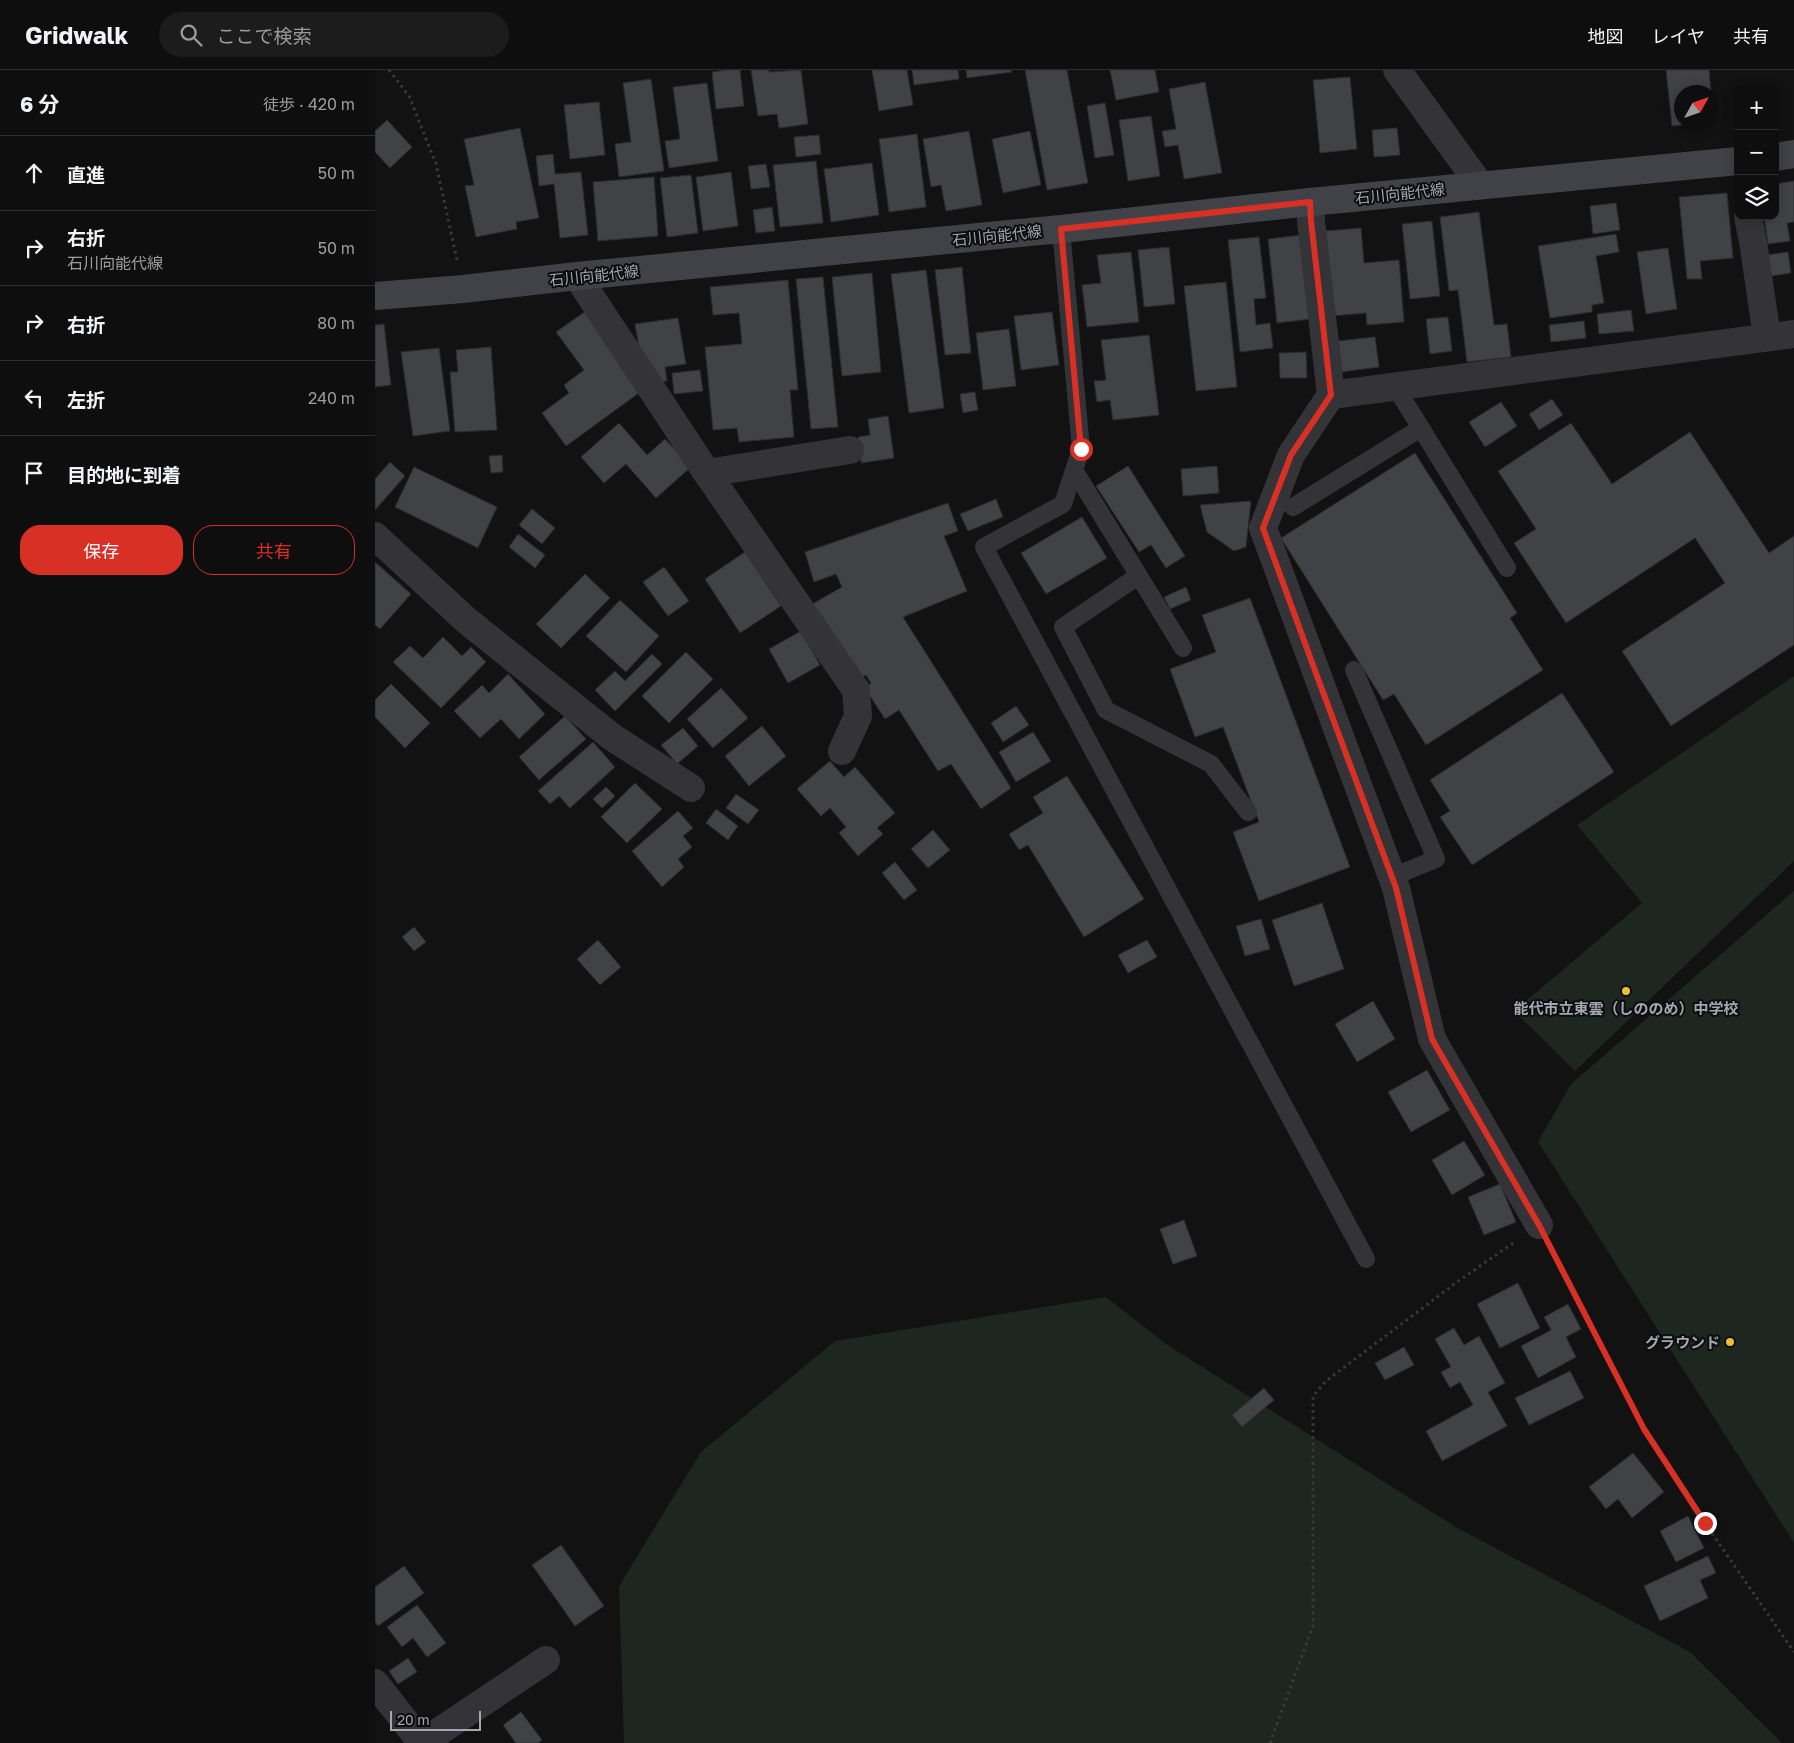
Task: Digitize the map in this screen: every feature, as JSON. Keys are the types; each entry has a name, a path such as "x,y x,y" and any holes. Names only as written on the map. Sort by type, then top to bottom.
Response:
{"main road":[{"path":"1779,156 1794,154"},
{"name":"石川向能代線","path":"375,296 463,289 1310,202 1734,161"}],"street":[{"path":"1397,70 1480,185"},
{"path":"1310,202 1331,395 1291,455 1263,528 1392,878 1432,1039 1539,1225"},
{"path":"1749,220 1767,337"},
{"path":"577,276 707,473 856,690 858,716 842,751"},
{"path":"1331,395 1794,334"},
{"path":"707,473 849,450"},
{"path":"375,536 466,620 612,737 691,788"},
{"path":"375,1684 422,1743 546,1660"}],"lane":[{"path":"1061,229 1081,449 1063,504 984,547 1366,1259"},
{"path":"1395,386 1507,568"},
{"path":"1293,507 1421,428"},
{"path":"1074,470 1183,648"},
{"path":"1139,576 1063,628 1106,710 1211,764 1248,812"},
{"path":"1354,670 1436,859 1392,878"}],"path":[{"path":"389,70 409,96 436,164 463,289"},
{"path":"1270,1743 1313,1626 1313,1396 1326,1381 1457,1282 1539,1225 1644,1429 1705,1523 1794,1652"}],"shaded area":[{"path":"1794,676 1794,861 1575,1071 1514,1011 1642,903 1577,825"},
{"name":"グラウンド","path":"1794,891 1794,1543 1538,1142 1571,1084"},
{"path":"1106,1297 1166,1344 1454,1526 1690,1652 1782,1743 624,1743 619,1586 701,1452 835,1341"}],"building":[{"path":"740,70 744,106 716,109 712,72"},
{"path":"751,70 769,70 769,72 801,70 808,124 779,128 777,114 758,116"},
{"path":"872,70 907,70 913,105 879,111"},
{"path":"912,70 958,70 959,79 914,85"},
{"path":"966,70 1011,70 1012,72 967,78"},
{"path":"1025,70 1067,70 1088,183 1047,190"},
{"path":"1110,70 1155,70 1159,92 1116,100"},
{"path":"1666,70 1709,70 1710,85 1674,85 1674,126 1672,126"},
{"path":"1350,77 1357,149 1320,153 1313,80"},
{"path":"651,79 664,171 619,177 615,144 631,142 623,83"},
{"path":"1205,82 1222,173 1184,179 1178,145 1165,147 1162,131 1176,129 1169,89"},
{"path":"707,83 718,161 669,168 665,141 680,139 673,87"},
{"path":"599,102 605,155 570,159 564,105"},
{"path":"1105,103 1114,155 1095,158 1087,106"},
{"path":"1151,116 1160,176 1128,181 1119,120"},
{"path":"387,120 412,147 390,168 375,152 375,131"},
{"path":"520,128 539,218 516,222 517,229 476,237 465,186 474,185 464,139"},
{"path":"1397,128 1400,155 1374,157 1372,130"},
{"path":"969,131 982,205 946,211 941,185 931,187 923,139"},
{"path":"1030,131 1041,185 1003,193 992,139"},
{"path":"917,134 926,207 889,212 879,139"},
{"path":"819,135 821,154 796,157 794,137"},
{"path":"553,154 555,174 581,172 588,235 560,238 554,184 539,186 536,156"},
{"path":"816,161 823,223 780,227 773,165"},
{"path":"872,163 879,215 831,222 824,169"},
{"path":"766,164 770,187 751,189 748,166"},
{"path":"731,172 738,226 703,231 696,177"},
{"path":"691,175 698,233 667,237 660,178"},
{"path":"654,177 658,236 598,241 593,182"},
{"path":"1794,181 1794,222 1787,223 1790,241 1768,244 1765,220 1779,220 1779,183"},
{"path":"1727,193 1733,258 1700,261 1702,279 1687,279 1679,197"},
{"path":"1616,203 1620,230 1593,234 1590,206"},
{"path":"772,207 775,231 756,233 753,210"},
{"path":"1479,212 1494,325 1507,324 1511,357 1467,362 1458,290 1449,291 1440,217"},
{"path":"1432,221 1440,296 1410,299 1402,224"},
{"path":"1361,228 1364,263 1399,260 1404,322 1367,325 1366,313 1332,316 1325,231"},
{"path":"1616,234 1619,252 1596,256 1604,303 1592,305 1592,312 1550,318 1538,246"},
{"path":"1302,235 1311,319 1277,323 1268,239"},
{"path":"1259,237 1266,298 1254,299 1256,325 1270,323 1273,348 1240,352 1228,240"},
{"path":"1169,247 1175,304 1144,307 1138,250"},
{"path":"1668,248 1677,309 1646,314 1637,252"},
{"path":"1131,252 1139,322 1087,327 1082,285 1101,283 1097,255"},
{"path":"1788,252 1791,273 1771,276 1767,255"},
{"path":"962,267 971,353 945,355 935,270"},
{"path":"926,270 944,408 909,413 891,274"},
{"path":"872,273 881,372 842,376 832,277"},
{"path":"823,277 838,427 811,429 796,279"},
{"path":"788,280 798,390 790,390 794,437 739,442 737,428 713,430 705,347 742,344 739,313 713,315 710,287"},
{"path":"1226,282 1237,387 1196,391 1184,286"},
{"path":"1631,310 1634,331 1599,334 1597,314"},
{"path":"586,311 643,390 566,446 542,413 569,393 564,385 584,370 556,332"},
{"path":"1052,312 1059,365 1021,370 1014,316"},
{"path":"1448,317 1452,351 1430,354 1426,319"},
{"path":"678,318 686,364 665,367 667,381 651,383 642,366 635,324"},
{"path":"1584,321 1586,338 1551,342 1549,325"},
{"path":"384,324 391,385 375,387 375,325"},
{"path":"1009,329 1016,386 983,390 976,333"},
{"path":"1149,335 1159,415 1113,420 1110,400 1097,402 1094,381 1106,380 1101,340"},
{"path":"1375,337 1379,367 1341,372 1338,341"},
{"path":"491,347 497,430 455,432 450,372 458,372 456,350"},
{"path":"439,348 450,431 413,436 401,352"},
{"path":"1306,352 1307,378 1280,378 1279,353"},
{"path":"700,370 703,391 674,394 672,373"},
{"path":"975,392 978,410 963,413 960,394"},
{"path":"1552,399 1563,415 1539,430 1529,414"},
{"path":"1501,402 1517,426 1485,447 1469,422"},
{"path":"888,416 894,458 861,463 858,437 870,435 868,419"},
{"path":"619,423 647,455 665,439 691,467 656,498 626,464 604,483 581,457"},
{"path":"1571,423 1612,484 1690,432 1769,553 1794,536 1794,645 1671,726 1622,651 1725,583 1695,538 1566,623 1514,543 1536,529 1498,471"},
{"path":"1415,453 1517,613 1510,618 1543,670 1426,745 1394,694 1383,700 1281,538"},
{"path":"502,455 503,472 491,473 489,456"},
{"path":"390,462 405,476 375,510 375,479"},
{"path":"1128,466 1185,556 1166,568 1151,545 1139,552 1096,486"},
{"path":"1217,466 1219,493 1183,496 1181,469"},
{"path":"414,467 497,507 478,548 395,507"},
{"path":"996,499 1003,517 968,531 960,514"},
{"path":"1251,501 1246,547 1234,551 1207,532 1200,505"},
{"path":"948,503 958,531 944,536 967,591 903,617 1011,788 981,809 951,764 938,771 899,710 885,719 865,688 871,683 866,675 857,680 809,606 842,587 836,574 814,582 805,552"},
{"path":"532,509 555,528 542,544 519,525"},
{"path":"1082,517 1107,558 1046,594 1021,553"},
{"path":"518,534 545,555 535,568 509,547"},
{"path":"745,552 781,606 740,633 705,579"},
{"path":"375,562 411,594 380,629 375,625"},
{"path":"664,567 689,601 668,616 643,582"},
{"path":"585,574 610,598 561,648 536,624"},
{"path":"1186,587 1191,600 1170,609 1164,597"},
{"path":"1250,598 1350,867 1259,901 1233,832 1259,822 1223,727 1195,737 1170,669 1216,652 1202,615"},
{"path":"620,600 659,636 626,672 586,636"},
{"path":"801,631 820,665 788,683 769,649"},
{"path":"443,637 462,656 471,647 486,662 441,708 393,662 410,646 423,658"},
{"path":"686,652 713,679 669,723 642,696"},
{"path":"652,654 662,664 615,711 595,690 615,671 625,681"},
{"path":"508,674 545,714 519,739 501,719 480,738 454,711 482,685 489,693"},
{"path":"391,684 430,723 405,748 375,717 375,700"},
{"path":"721,688 748,718 713,748 687,719"},
{"path":"1562,693 1614,772 1472,865 1440,817 1450,811 1430,780"},
{"path":"1016,706 1029,725 1003,742 991,723"},
{"path":"565,716 586,739 539,780 519,757"},
{"path":"762,726 786,756 749,786 725,756"},
{"path":"683,728 698,746 677,764 661,745"},
{"path":"1033,732 1051,761 1016,782 999,752"},
{"path":"593,742 615,767 570,808 559,796 550,804 538,791"},
{"path":"830,761 844,777 855,767 895,813 877,828 883,834 858,856 839,833 846,827 830,808 821,816 797,789"},
{"path":"1067,776 1144,899 1084,937 1028,845 1019,850 1009,834 1043,813 1033,797"},
{"path":"635,783 662,809 627,843 601,817"},
{"path":"606,787 615,796 602,808 593,799"},
{"path":"736,794 759,810 748,824 726,808"},
{"path":"716,809 738,826 728,840 706,823"},
{"path":"678,811 693,828 683,836 692,847 678,859 684,867 662,887 632,851"},
{"path":"933,830 950,850 928,868 911,849"},
{"path":"895,862 917,890 904,900 882,873"},
{"path":"1322,903 1344,969 1294,986 1272,920"},
{"path":"1261,919 1270,949 1245,956 1236,926"},
{"path":"414,927 426,942 414,951 402,937"},
{"path":"598,940 621,967 600,985 577,959"},
{"path":"1147,940 1157,957 1128,973 1118,955"},
{"path":"1373,1001 1395,1039 1357,1062 1335,1024"},
{"path":"1427,1070 1450,1110 1411,1132 1388,1092"},
{"path":"1464,1141 1485,1175 1452,1195 1432,1160"},
{"path":"1500,1184 1516,1222 1484,1235 1468,1197"},
{"path":"1184,1220 1197,1256 1173,1264 1160,1229"},
{"path":"1518,1283 1540,1328 1500,1348 1477,1304"},
{"path":"1568,1304 1581,1329 1566,1337 1576,1357 1538,1378 1521,1346 1551,1330 1544,1317"},
{"path":"1454,1328 1464,1345 1479,1336 1505,1383 1488,1392 1507,1426 1442,1461 1426,1431 1473,1405 1460,1382 1450,1388 1441,1372 1451,1367 1435,1339"},
{"path":"1404,1347 1414,1365 1385,1380 1375,1363"},
{"path":"1570,1371 1584,1398 1529,1425 1515,1398"},
{"path":"1264,1388 1274,1400 1242,1427 1232,1415"},
{"path":"1633,1453 1664,1492 1632,1518 1618,1499 1606,1509 1589,1487"},
{"path":"1688,1516 1704,1548 1676,1562 1660,1531"},
{"path":"561,1545 604,1606 575,1626 532,1565"},
{"path":"1708,1556 1716,1573 1700,1580 1708,1598 1660,1621 1644,1586"},
{"path":"404,1566 424,1593 378,1626 375,1622 375,1587"},
{"path":"417,1605 446,1643 427,1657 413,1638 402,1647 387,1627"},
{"path":"408,1658 417,1672 398,1684 389,1671"},
{"path":"521,1712 542,1740 538,1743 516,1743 503,1725"}],"place":[{"name":"能代市立東雲（しののめ）中学校","path":"1626,991"},
{"name":"グラウンド","path":"1730,1342"}],"route":[{"path":"1081,449 1061,229 1310,202 1331,395 1291,455 1263,528 1396,888 1432,1039 1539,1225 1644,1429 1705,1523"}]}
